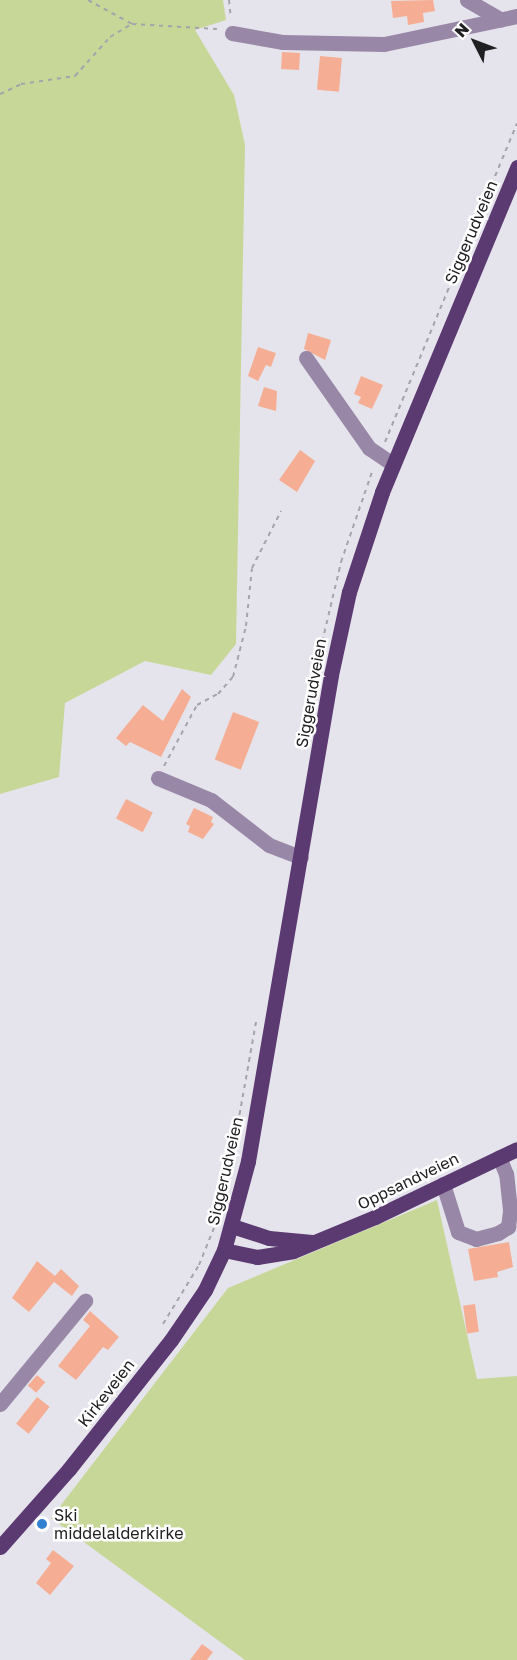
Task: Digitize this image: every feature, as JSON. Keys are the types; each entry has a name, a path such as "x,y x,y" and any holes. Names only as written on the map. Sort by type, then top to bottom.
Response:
{"main road":[{"name":"Siggerudveien","path":"224,1250 232,1226 256,1120 343,616 363,543 393,464 517,167"},
{"name":"Oppsandveien","path":"224,1250 268,1257 312,1242 517,1149"},
{"name":"Oppsandveien","path":"232,1226 269,1238 312,1242"},
{"name":"Kirkeveien","path":"0,1546 69,1469 171,1340 205,1290 224,1250"}],"lane":[{"path":"467,0 501,20"},
{"path":"232,33 283,42 384,44 517,16"},
{"path":"306,358 369,448 393,464"},
{"path":"158,778 211,800 269,845 301,857"},
{"path":"443,1184 458,1232 476,1239 498,1233 508,1227 510,1210 506,1174 499,1157"},
{"path":"0,1404 85,1301"}],"path":[{"path":"88,0 132,24 202,26 232,33 229,0"},
{"path":"0,93 21,84 75,76 110,38 132,24"},
{"path":"158,778 197,705 218,694 233,677 246,626 252,568 281,511"}],"green space":[{"path":"0,0 223,0 226,20 195,30 234,95 245,145 236,644 211,675 145,661 65,703 59,777 0,794"},
{"path":"437,1200 477,1379 517,1376 517,1660 245,1660 51,1518 228,1288"}],"building":[{"path":"433,0 435,11 423,13 424,22 408,25 407,16 393,18 391,1"},
{"path":"282,52 300,53 299,70 281,69"},
{"path":"320,56 342,58 339,92 317,90"},
{"path":"308,333 331,340 325,360 304,349"},
{"path":"258,347 276,353 271,367 266,365 258,381 248,376"},
{"path":"361,376 383,385 372,409 358,403 361,397 354,394"},
{"path":"264,387 277,391 276,411 258,406"},
{"path":"300,450 315,461 297,492 279,480"},
{"path":"182,689 191,697 161,757 130,742 126,746 116,738 143,705 163,721"},
{"path":"233,712 259,722 241,770 215,760"},
{"path":"126,799 153,813 143,832 116,819"},
{"path":"194,808 213,817 211,822 214,824 203,839 188,832 190,826 186,824"},
{"path":"509,1242 513,1267 497,1272 498,1277 474,1281 468,1249"},
{"path":"37,1261 55,1276 61,1269 79,1286 72,1296 54,1282 29,1312 12,1298"},
{"path":"475,1304 479,1332 467,1333 463,1306"},
{"path":"90,1311 119,1337 108,1350 103,1347 76,1380 58,1366 90,1326 83,1320"},
{"path":"37,1375 45,1382 36,1393 28,1386"},
{"path":"37,1397 50,1407 29,1434 16,1424"},
{"path":"53,1550 74,1566 50,1595 36,1583 51,1563 46,1559"},
{"path":"202,1644 213,1652 207,1660 190,1660"}],"place":[{"name":"Ski middelalderkirke","path":"42,1524"}]}
